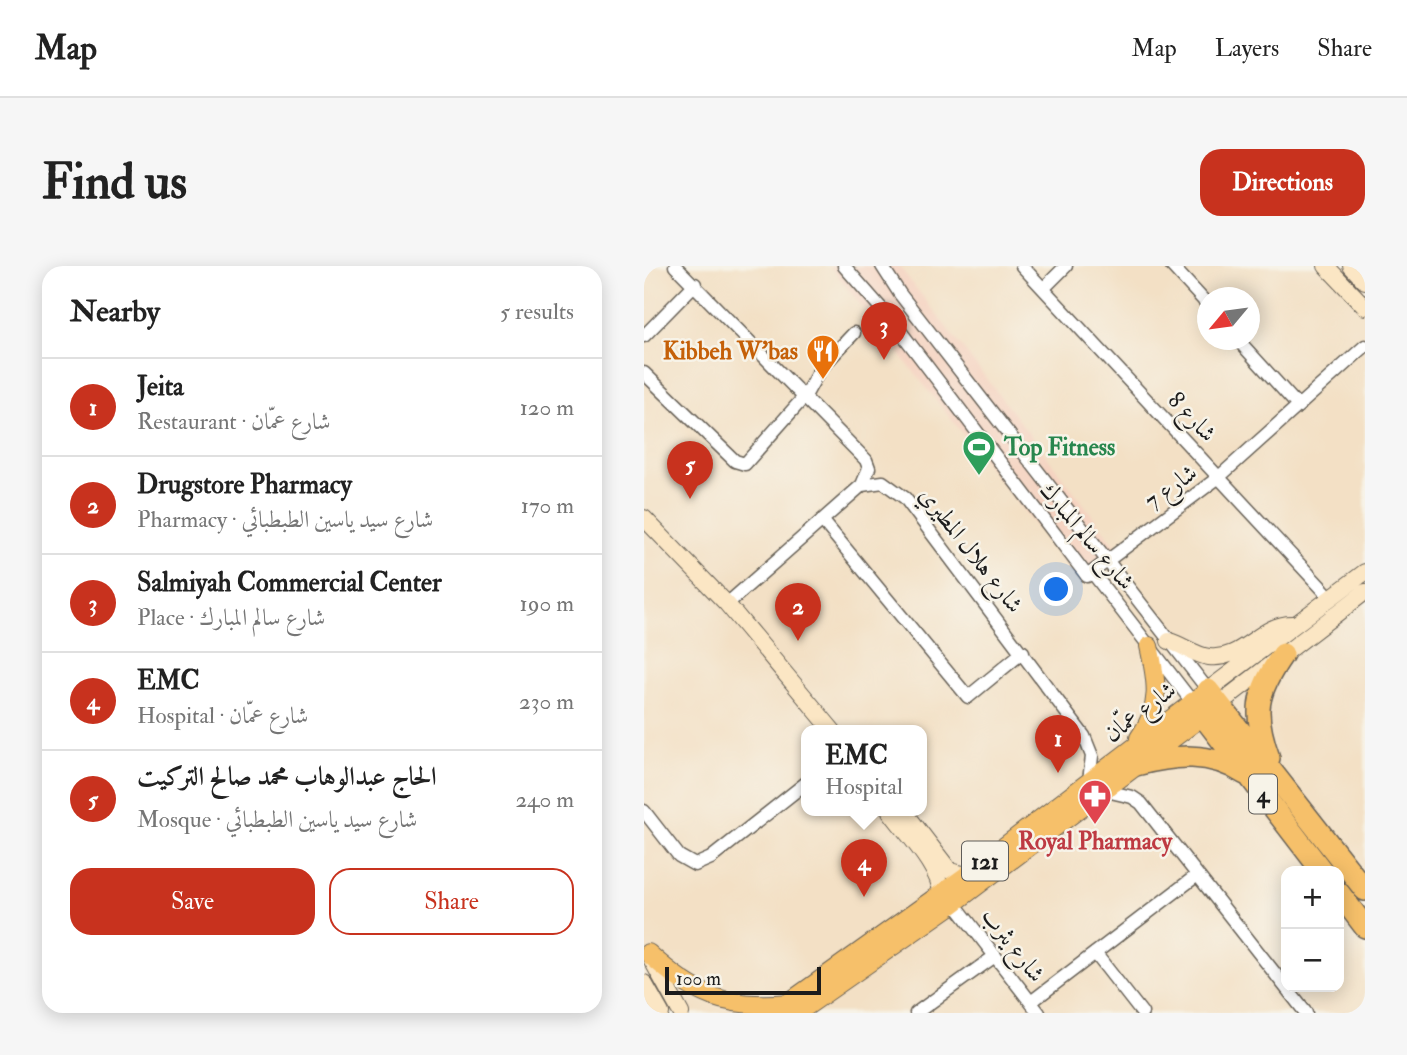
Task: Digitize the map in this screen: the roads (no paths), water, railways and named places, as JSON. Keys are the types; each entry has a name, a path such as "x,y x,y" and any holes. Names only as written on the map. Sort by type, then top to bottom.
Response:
{"highway":[{"path":"1276,777 1259,730 1258,708 1266,680 1283,654"},
{"name":"4","path":"1206,704 1276,777 1365,890"},
{"name":"4","path":"1206,704 1250,777 1318,866"},
{"path":"1134,757 1197,756 1226,764 1250,777"},
{"path":"1318,866 1331,847"},
{"path":"1344,900 1365,927"}],"main road":[{"path":"1326,266 1365,307"},
{"path":"644,518 727,604 828,725"},
{"name":"شارع عمّان","path":"1206,704 1295,624 1365,572"},
{"name":"شارع عمّان","path":"774,1013 798,1009 1206,704 1283,654 1365,592"},
{"path":"1169,641 1201,655 1219,657 1236,652 1276,626 1295,624"},
{"path":"1134,757 1151,721 1157,700 1156,676 1145,641"},
{"name":"شارع عمّان","path":"948,898 967,875 1096,785"},
{"path":"894,816 933,870 948,898"},
{"path":"908,816 950,870 967,875"},
{"path":"646,950 682,982 710,998 747,1005 798,1009"},
{"path":"646,950 681,1013"},
{"path":"644,983 662,1013"}],"street":[{"path":"675,266 805,396 866,460 870,468 862,485 727,604"},
{"name":"شارع سالم المبارك","path":"844,266 918,354 1087,576 1092,572 1145,641 1206,704"},
{"name":"شارع سالم المبارك","path":"882,266 900,295 1169,641 1206,704"},
{"name":"شارع 8","path":"1022,266 1330,597"},
{"path":"1044,288 1066,266"},
{"path":"1172,266 1197,293"},
{"path":"644,336 695,284"},
{"path":"644,373 740,464 750,461 805,396 820,369 854,333"},
{"name":"شارع 7","path":"1092,572 1219,477 1365,346"},
{"path":"1247,350 1298,406"},
{"name":"شارع هلال المطيري","path":"862,485 883,482 905,498 1023,652 1090,748 1096,785"},
{"path":"822,520 968,697 1023,652"},
{"path":"1145,641 1154,636 1155,623"},
{"path":"1096,785 1132,797 1152,817 1306,1013"},
{"path":"644,811 679,856 695,865 711,858 801,787"},
{"path":"1031,1002 1196,876"},
{"name":"شارع يثرب","path":"948,898 1039,1013"},
{"path":"1095,953 1142,1013"},
{"path":"917,1013 995,956"}],"place":[{"name":"Salmiyah Commercial Center","path":"884,360"},
{"name":"Kibbeh W'bas","path":"823,381"},
{"name":"Top Fitness","path":"979,477"},
{"name":"الحاج عبدالوهاب محمد صالح التركيت","path":"690,499"},
{"name":"Drugstore Pharmacy","path":"798,641"},
{"name":"Jeita","path":"1058,773"},
{"name":"Royal Pharmacy","path":"1095,826"},
{"name":"EMC","path":"864,897"}]}
